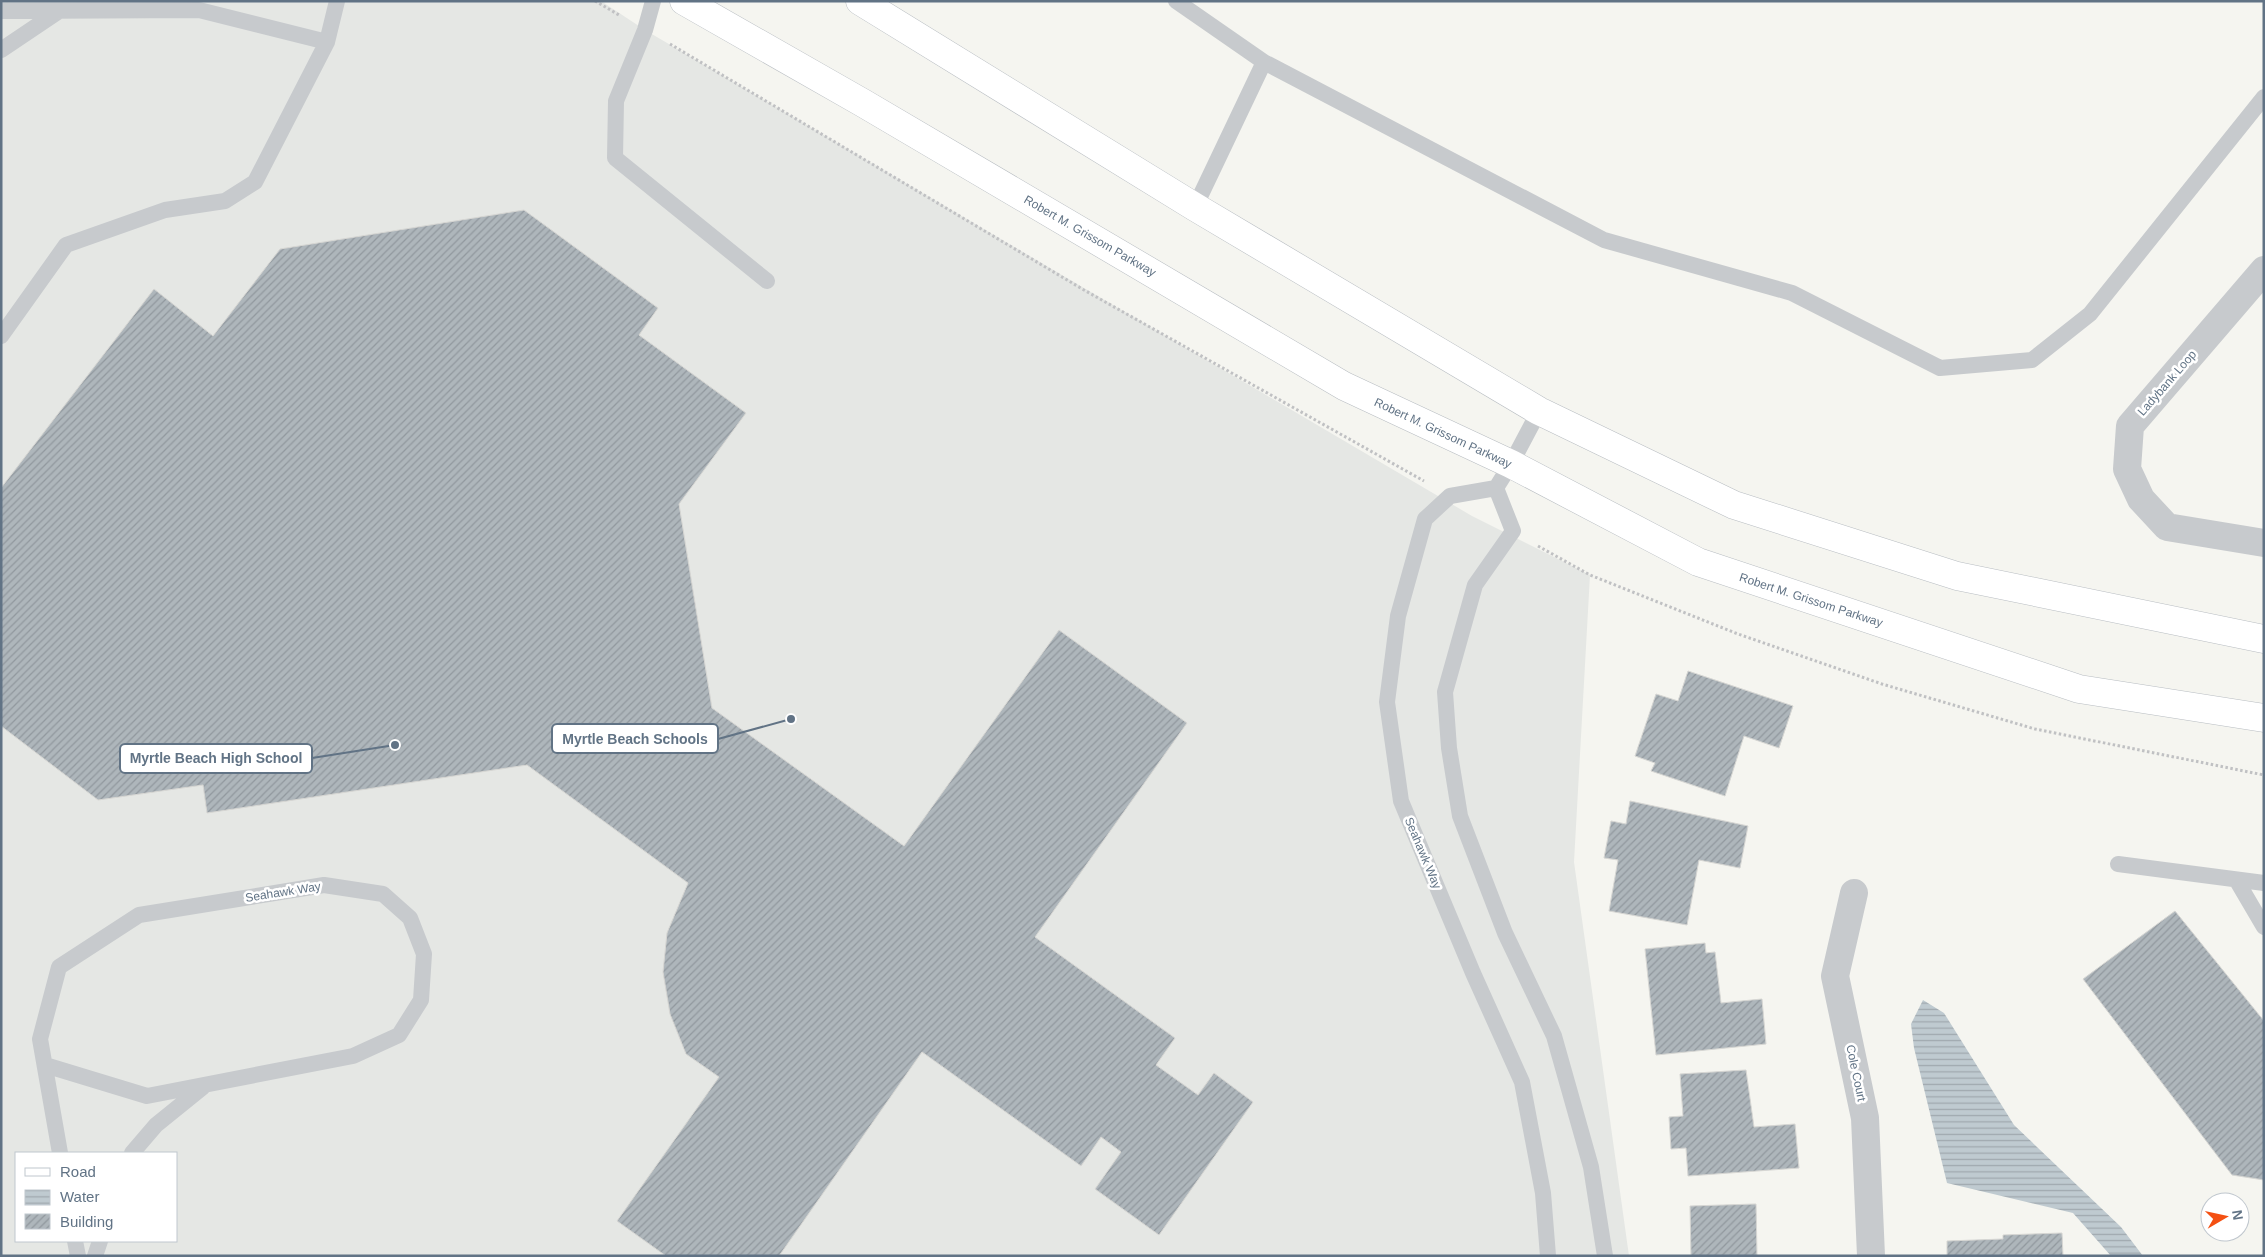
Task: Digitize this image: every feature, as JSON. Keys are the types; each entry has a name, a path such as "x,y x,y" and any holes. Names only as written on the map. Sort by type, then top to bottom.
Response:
{"main road":[{"name":"Robert M. Grissom Parkway","path":"684,1 881,113 1344,386 1511,464 1698,562 2079,689 2264,718"},
{"path":"860,1 1195,207 1539,411 1734,505 1958,576 2264,639"}],"street":[{"name":"Ladybank Loop","path":"2264,270 2130,426 2127,469 2141,499 2167,526 2264,543"},
{"name":"Cole Court","path":"1854,893 1835,976 1865,1118 1871,1256"}],"lane":[{"path":"1,336 66,245 165,210 225,201 255,182 327,42 337,1"},
{"path":"654,1 645,30 616,101 615,158 767,281"},
{"path":"1176,1 1264,62 1604,240 1792,293 1940,368 2032,360 2090,314 2264,97"},
{"path":"1,11 199,10 327,42"},
{"path":"1,50 59,11"},
{"path":"1195,207 1264,62"},
{"path":"1539,411 1496,488 1513,531 1475,585 1445,692 1449,748 1460,816 1505,933 1554,1036 1591,1167 1604,1256"},
{"name":"Seahawk Way","path":"1496,488 1450,496 1424,519 1398,616 1387,702 1401,801 1473,973 1522,1082 1543,1192 1548,1256"},
{"path":"2118,864 2264,884"},
{"path":"2237,881 2264,927"},
{"name":"Seahawk Way","path":"44,1065 147,1096 353,1056 399,1035 421,1000 424,954 410,918 383,894 324,885 139,915 59,967 40,1040 44,1065 60,1152"},
{"name":"Seahawk Way","path":"133,1152 156,1124 207,1084"},
{"path":"75,1242 78,1256"},
{"path":"95,1256 100,1242"}],"shaded area":[{"path":"1,1 601,1 645,30 1472,516 1590,575 1574,862 1629,1256 1,1256"}],"water":[{"path":"1923,1000 1944,1013 2014,1125 2121,1227 2143,1256 2111,1256 2073,1213 1947,1183 1914,1048 1911,1024"}],"building":[{"path":"524,210 658,308 639,335 746,413 679,504 712,708 904,846 1059,630 1187,723 1035,937 1175,1038 1156,1065 1198,1095 1214,1073 1253,1102 1159,1235 1095,1189 1121,1152 1101,1137 1081,1166 922,1052 779,1256 666,1256 617,1221 719,1077 686,1054 670,1014 663,972 667,933 688,883 527,765 207,813 203,785 98,800 1,726 1,488 154,289 213,336 280,249"},
{"path":"1688,671 1793,706 1779,748 1744,736 1725,796 1651,771 1655,763 1635,756 1656,694 1678,701"},
{"path":"1630,801 1748,826 1740,868 1699,860 1687,925 1609,911 1618,860 1604,858 1611,821 1626,824"},
{"path":"2175,911 2264,1021 2264,1180 2232,1175 2083,979"},
{"path":"1705,943 1706,953 1715,952 1721,1003 1762,999 1766,1044 1656,1055 1645,949"},
{"path":"1746,1070 1754,1127 1795,1124 1799,1168 1688,1176 1686,1148 1671,1149 1669,1117 1683,1116 1680,1074"},
{"path":"1756,1204 1757,1256 1691,1256 1690,1206"},
{"path":"2062,1233 2063,1256 1947,1256 1947,1241 2003,1239 2003,1235"}],"place":[{"name":"Myrtle Beach Schools","path":"791,719"},
{"name":"Myrtle Beach High School","path":"395,745"}]}
